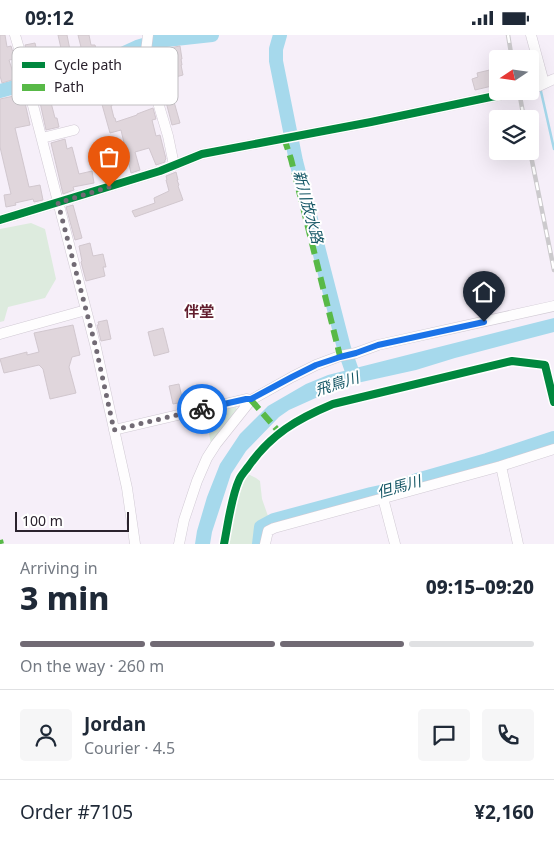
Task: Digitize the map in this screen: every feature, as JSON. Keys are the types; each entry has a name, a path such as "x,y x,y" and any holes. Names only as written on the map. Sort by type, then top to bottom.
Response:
{"street":[{"path":"15,35 19,47"},
{"path":"531,35 549,81"},
{"path":"0,220 160,171 202,154 371,122 489,96"},
{"path":"33,105 104,385 127,488 135,544"},
{"path":"159,105 174,165"},
{"path":"42,138 74,130"},
{"path":"179,544 189,504 207,458 216,443 251,399 316,365 378,345 554,306"},
{"path":"0,333 86,310"},
{"path":"114,430 198,409 251,399"},
{"path":"265,544 268,531 274,528 501,466 554,449"},
{"path":"501,466 518,544"},
{"path":"383,498 395,544"}],"green space":[{"path":"31,223 45,229 56,279 45,298 8,307 4,321 0,322 0,229"},
{"path":"236,406 237,411 211,444 205,412"},
{"path":"246,473 260,481 262,499 268,516 266,520 268,526 262,544 227,544 236,498"}],"water":[{"name":"飛鳥川","path":"554,318 554,332 416,370 348,385 289,410 279,417 246,451 231,474 212,532 210,544 195,544 207,497 220,464 240,434 268,406 306,384 328,375"}],"building":[{"path":"0,35 5,35 7,47 11,46 12,49 12,60 9,60 12,70 12,80 2,83 0,76"},
{"path":"58,35 67,35 69,47 61,47"},
{"path":"78,35 89,35 91,45 95,45 96,47 81,47"},
{"path":"35,43 36,47 26,47 25,45"},
{"path":"180,46 182,59 183,75 178,76 178,47 175,47"},
{"path":"489,70 489,87 475,90 472,79 478,77 477,73"},
{"path":"12,96 12,105 25,105 30,125 15,128 29,187 40,185 43,200 34,202 33,199 6,207 4,195 11,194 0,147 0,99"},
{"path":"41,105 52,105 59,127 46,130"},
{"path":"102,105 112,105 116,122 153,108 156,119 152,120 156,136 160,135 166,159 165,162 156,165 149,148 135,152 140,170 131,173 121,130 110,133"},
{"path":"167,105 175,105 180,123 172,125"},
{"path":"65,139 67,149 72,147 79,174 92,171 94,183 73,187 74,190 63,194 51,143"},
{"path":"176,172 183,200 135,217 132,211 155,203 154,198 169,191 166,176"},
{"path":"73,205 82,238 75,240 66,207"},
{"path":"90,243 93,256 103,254 106,267 103,267 105,276 86,281 79,246"},
{"path":"107,320 111,339 101,341 97,325 99,325 98,322"},
{"path":"73,325 80,355 72,357 69,367 76,393 50,399 43,369 39,365 4,373 0,359 27,352 27,355 39,352 34,333"},
{"path":"163,328 169,352 154,356 148,332"},
{"path":"179,384 183,402 173,404 169,386"}],"waterway":[{"path":"137,47 157,41 212,35"},
{"name":"新川放水路","path":"280,35 276,49 276,61 296,161 344,348 354,377"},
{"path":"540,87 554,149"},
{"path":"0,91 12,88"},
{"name":"但馬川","path":"259,544 261,527 274,520 394,489 417,480 554,438"}],"railway":[{"path":"508,35 510,50"},
{"path":"521,100 522,110"},
{"path":"532,160 554,270"}],"marked path":[{"path":"284,138 291,159 340,356"},
{"path":"251,400 280,433"},
{"path":"0,540 1,544"}],"cycle path":[{"path":"0,220 160,171 202,154 489,97"},
{"path":"224,544 236,487 241,476 257,455 266,445 296,422 333,404 512,361 545,365 554,402"}],"way so far":[{"path":"109,187 58,203 96,348 114,430 202,409"}],"district":[{"name":"伴堂","path":"199,312"}],"route":[{"path":"202,409 260,396 316,365 378,345 484,322"}]}
